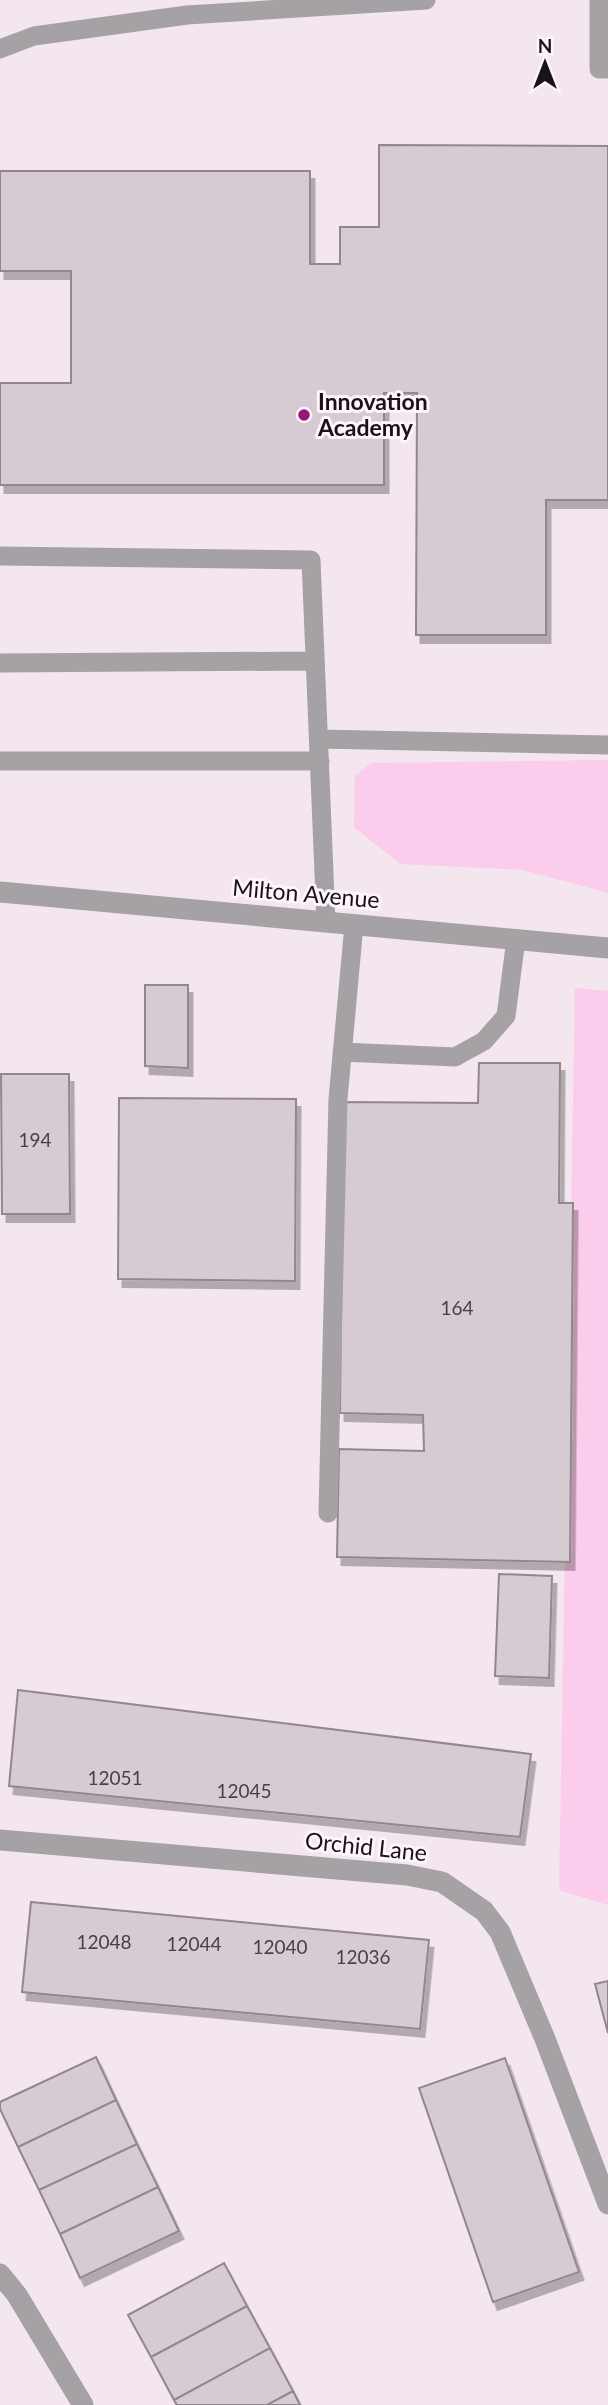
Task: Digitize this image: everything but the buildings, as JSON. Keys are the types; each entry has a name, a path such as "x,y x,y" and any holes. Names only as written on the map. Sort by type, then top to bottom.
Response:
{"street":[{"name":"Milton Avenue","path":"0,892 608,948"},
{"name":"Orchid Lane","path":"0,1840 407,1875 442,1882 484,1911 500,1932 545,2039 608,2204"},
{"path":"0,2274 31,2317 83,2405"}],"lane":[{"path":"0,49 34,36 187,15 426,0"},
{"path":"599,0 599,69 608,69"},
{"path":"0,556 311,559 326,922"},
{"path":"0,663 315,662"},
{"path":"319,740 608,745"},
{"path":"0,761 320,761"},
{"path":"328,1513 338,1099 354,925"},
{"path":"342,1052 455,1058 484,1041 506,1016 516,939"}],"shaded area":[{"path":"608,760 608,893 523,870 400,864 354,827 355,776 371,763"},
{"path":"575,988 608,991 608,1905 559,1890"}],"place":[{"name":"Innovation Academy","path":"304,415"}]}
